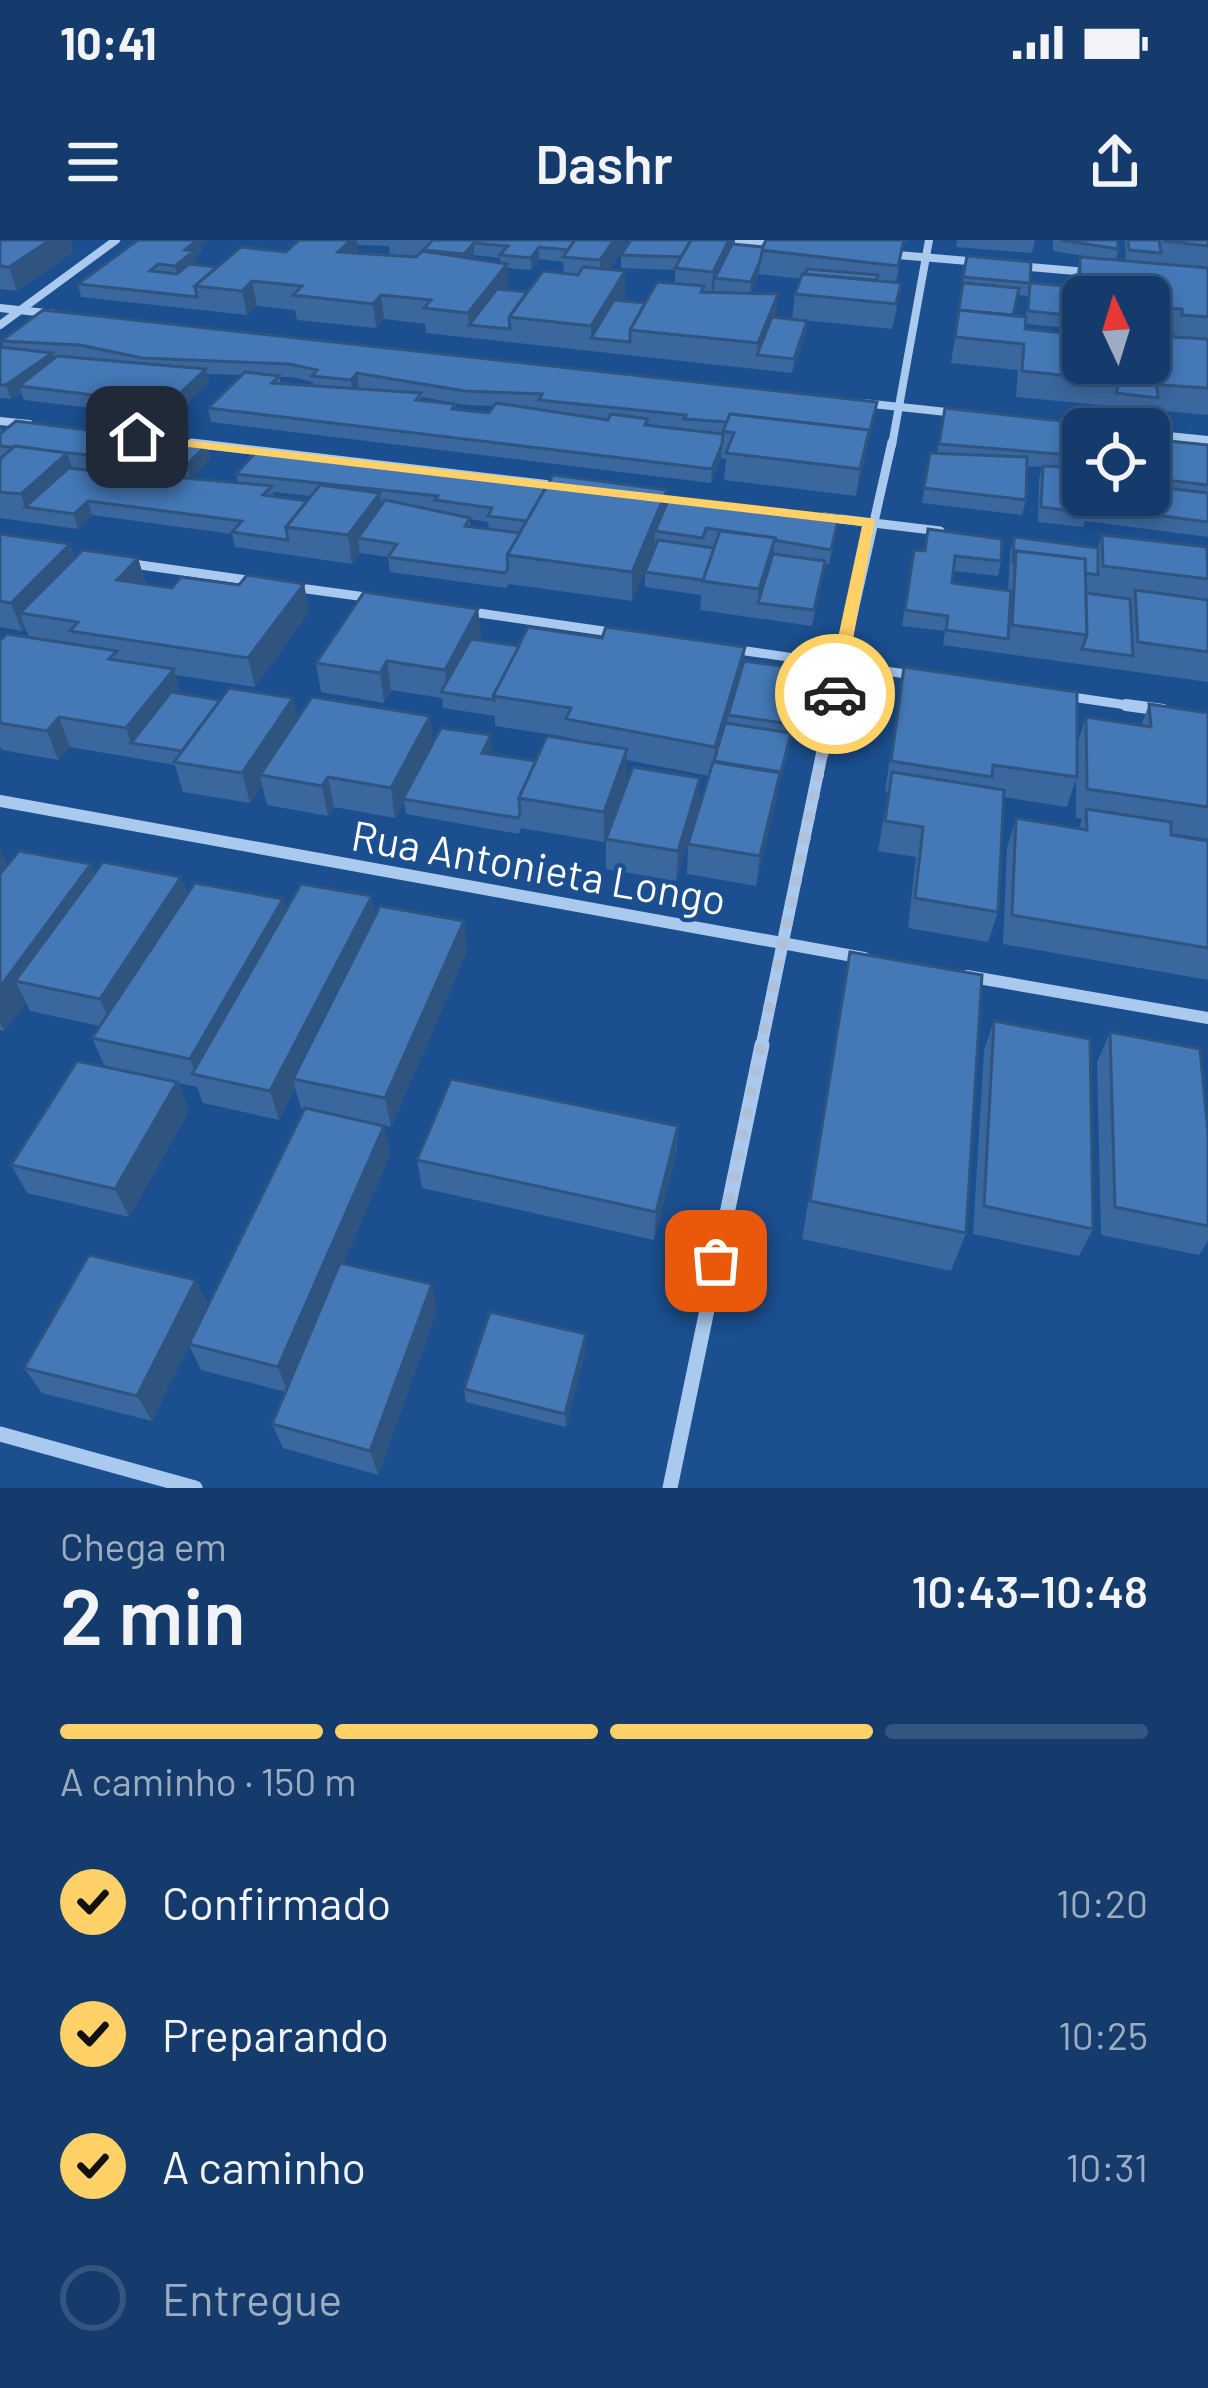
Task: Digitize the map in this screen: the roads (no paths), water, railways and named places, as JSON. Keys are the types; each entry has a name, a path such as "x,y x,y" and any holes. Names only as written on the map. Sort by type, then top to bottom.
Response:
{"street":[{"path":"0,325 116,240"},
{"path":"729,240 795,246"},
{"path":"670,1488 870,522 902,407 929,240"},
{"path":"883,254 1091,272"},
{"path":"0,308 68,315"},
{"path":"854,402 970,414"},
{"path":"0,421 47,426"},
{"path":"1170,436 1208,440"},
{"path":"188,443 564,487"},
{"path":"800,514 960,534"},
{"path":"117,562 257,582"},
{"path":"280,585 397,602"},
{"path":"444,608 631,635"},
{"path":"724,648 933,677"},
{"path":"1048,694 1185,713"},
{"name":"Rua Antonieta Longo","path":"0,801 872,959"},
{"path":"939,971 1208,1018"},
{"path":"0,1434 195,1488"}]}
